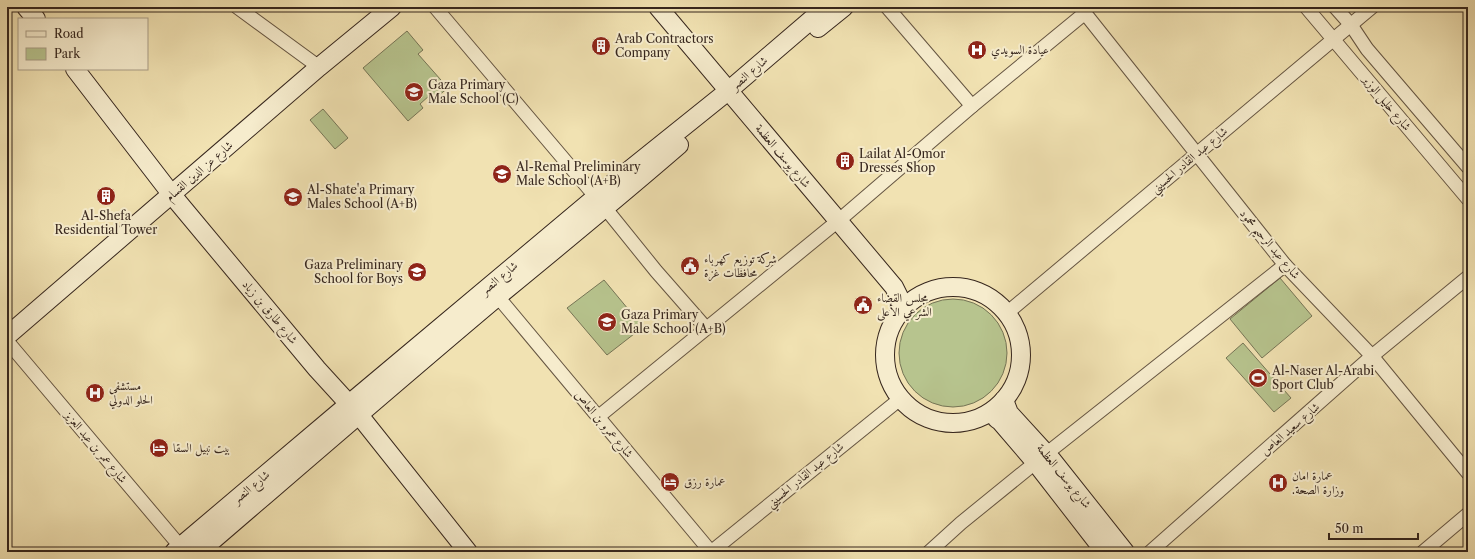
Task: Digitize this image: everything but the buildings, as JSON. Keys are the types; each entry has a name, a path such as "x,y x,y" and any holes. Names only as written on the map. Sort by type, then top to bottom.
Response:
{"main road":[{"path":"26,7 35,18"},
{"name":"شارع عز الدين القسام","path":"7,336 90,263 172,195 319,66 392,7"},
{"name":"شارع يوسف العظمة","path":"658,7 735,91 841,218 894,287 904,307"},
{"name":"شارع يوسف العظمة","path":"673,7 735,91"},
{"name":"شارع النصر","path":"735,91 826,7"},
{"name":"شارع النصر","path":"180,550 354,409 735,91 844,7"},
{"name":"شارع طارق بن زياد","path":"76,70 172,195 312,363 354,409 468,552"},
{"name":"شارع النصر","path":"199,552 354,409 498,297 601,203"},
{"name":"شارع يوسف العظمة","path":"841,218 902,281 919,296"},
{"path":"952,287 970,289 979,292 994,301 1007,313 1018,334 1021,357 1020,367 1016,380 1004,400 988,413 977,419 966,422 941,422 918,414 900,399 886,372 884,351 888,331 904,307 919,296 931,291 952,287"},
{"name":"شارع يوسف العظمة","path":"1004,400 1009,413 1105,552"},
{"name":"شارع يوسف العظمة","path":"988,413 1000,421 1041,458 1125,552"}],"street":[{"path":"237,7 319,66"},
{"path":"435,7 601,203 656,271 706,328"},
{"path":"887,7 972,106"},
{"name":"شارع خليل الوزير","path":"1306,7 1468,199"},
{"name":"شارع خليل الوزير","path":"1335,7 1351,25 1366,49 1468,167"},
{"name":"شارع عبد القادر الحسيني","path":"1007,313 1372,7"},
{"path":"598,417 841,218 1082,10"},
{"name":"شارع عبد الرحيم محمود","path":"1082,10 1285,265 1372,356 1468,473"},
{"path":"929,552 961,523 1041,458 1285,265"},
{"name":"شارع سعيد العاص","path":"1150,552 1372,356 1468,277"},
{"name":"شارع عمرو بن العاص","path":"498,297 711,552"},
{"name":"شارع عمر بن عبد العزيز","path":"7,341 180,550"},
{"name":"شارع عبد القادر الحسيني","path":"711,552 900,399"},
{"path":"1423,552 1468,514"}],"green space":[{"path":"407,31 423,50 418,54 448,88 434,99 430,95 420,104 423,108 408,121 363,68"},
{"path":"323,109 348,138 335,149 310,120"},
{"path":"1280,278 1312,316 1262,358 1230,319"},
{"path":"604,280 643,327 607,355 567,308"},
{"path":"953,299 974,303 991,315 1003,332 1007,353 1003,374 991,391 974,403 953,407 932,403 915,391 903,374 899,353 903,332 915,315 932,303"},
{"name":"Al-Naser Al-Arabi Sport Club","path":"1243,343 1291,398 1274,412 1226,358"}],"place":[{"name":"Arab Contractors Company","path":"601,46"},
{"name":"عيادة السويدي","path":"977,50"},
{"name":"Gaza Primary Male School (C)","path":"414,92"},
{"name":"Lailat Al-Omor Dresses Shop","path":"845,161"},
{"name":"Al-Remal Preliminary Male School (A+B)","path":"502,174"},
{"name":"Al-Shefa Residential Tower","path":"106,196"},
{"name":"Al-Shate'a Primary Males School (A+B)","path":"293,197"},
{"name":"شركة توزيع كهرباء محافظات غزة","path":"690,266"},
{"name":"Gaza Preliminary School for Boys","path":"417,272"},
{"name":"مجلس القضاء الشرعي الأعلى","path":"863,305"},
{"name":"Gaza Primary Male School (A+B)","path":"607,322"},
{"name":"Al-Naser Al-Arabi Sport Club","path":"1258,378"},
{"name":"مستشفى الحلو الدولي","path":"95,393"},
{"name":"بيت نبيل السقا","path":"159,448"},
{"name":"عمارة رزق","path":"670,482"},
{"name":"عمارة امان .وزارة الصحة","path":"1278,483"}]}
